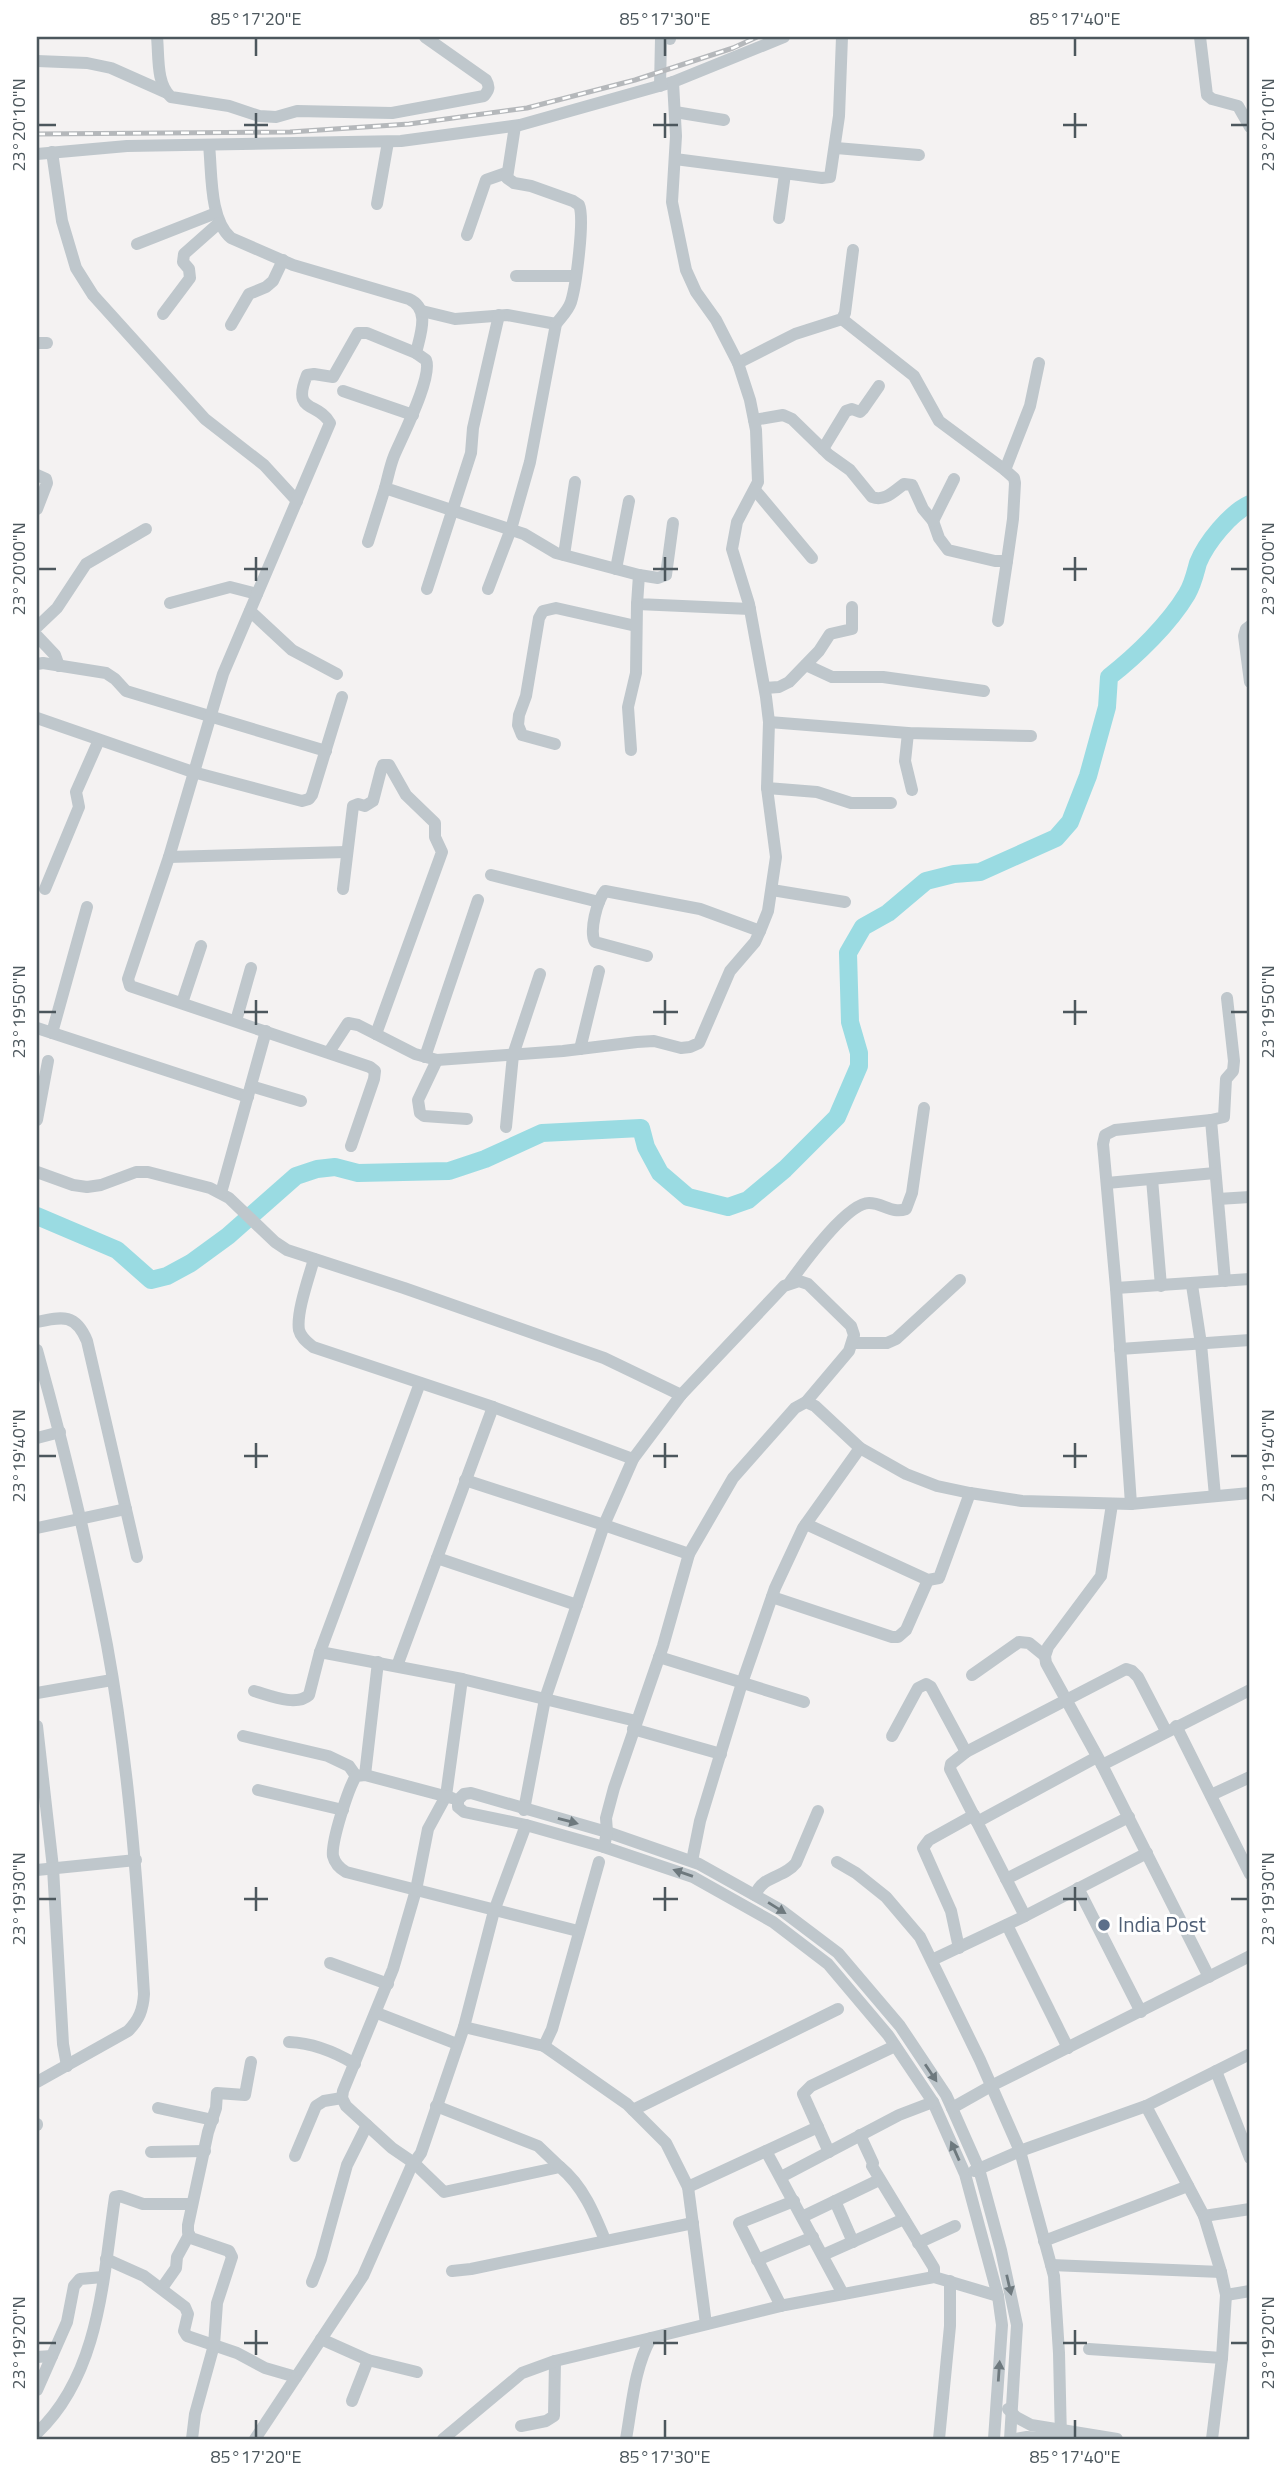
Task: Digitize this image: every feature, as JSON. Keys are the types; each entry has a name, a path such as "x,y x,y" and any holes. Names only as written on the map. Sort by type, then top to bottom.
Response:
{"street":[{"path":"157,37 165,92"},
{"path":"37,61 87,63 111,68 178,99 229,106 259,116 276,117 297,110 392,113 484,96 489,91 486,80 425,37"},
{"path":"37,154 127,146 388,142 515,126 673,82 784,37"},
{"path":"675,159 785,174 830,177 841,98 842,37"},
{"path":"1200,37 1207,95 1238,106 1250,127"},
{"path":"660,86 667,38"},
{"path":"329,1052 348,1023 358,1025 431,1059 513,1055 653,1041 681,1048 690,1047 699,1043 730,971 755,942 760,931 772,890 776,857 768,788 769,722 750,609 732,549 737,522 755,490 759,470 754,420 738,363 686,270 672,202 675,159 673,82"},
{"path":"675,112 724,120"},
{"path":"488,589 511,529 530,461 555,324 570,305 582,219 579,205 531,186 510,181 506,173 515,126"},
{"path":"377,204 388,142"},
{"path":"209,145 222,231 231,238 282,260 417,303 423,319 416,354"},
{"path":"836,149 919,155"},
{"path":"52,152 62,221 76,268 93,295 205,419 264,465 297,501"},
{"path":"467,235 486,180 506,173"},
{"path":"779,218 785,174"},
{"path":"137,244 218,218"},
{"path":"163,314 190,278 189,269 183,261 184,254 218,218"},
{"path":"738,363 795,334 842,318 845,313 853,250"},
{"path":"231,325 249,294 273,281 282,260"},
{"path":"516,276 575,276"},
{"path":"422,311 455,319 470,320 499,315 555,324"},
{"path":"427,589 471,453 473,428 499,315"},
{"path":"842,318 914,376 939,421 1013,478 1014,506 998,621"},
{"path":"351,1146 375,1071 370,1066 130,986 128,983 229,656 330,423 327,418 303,403 302,393 307,376 314,374 333,377 358,333 367,333 416,354 426,359 428,364 413,415 393,459 368,542"},
{"path":"1005,470 1025,420 1039,363"},
{"path":"823,449 846,411 863,410 879,386"},
{"path":"343,391 413,415"},
{"path":"754,420 788,416 850,470 876,499 884,498 904,484 912,485 920,504 933,521 939,538 948,550 995,561 1007,561"},
{"path":"37,475 46,479 47,483 37,509"},
{"path":"933,521 954,479"},
{"path":"565,555 575,482"},
{"path":"385,488 511,529 547,549 565,555 658,578 666,575 673,523"},
{"path":"755,490 812,558"},
{"path":"616,569 629,501"},
{"path":"37,627 57,608 86,564 146,529"},
{"path":"631,750 628,707 635,681 639,575"},
{"path":"170,603 230,587 257,594"},
{"path":"637,604 750,609"},
{"path":"765,688 785,685 806,665 830,634 852,629 852,607"},
{"path":"555,744 522,735 518,725 526,696 539,618 543,611 556,608 636,626"},
{"path":"250,611 292,650 337,674"},
{"path":"1250,626 1245,629 1244,636 1250,682"},
{"path":"37,636 55,655 59,666"},
{"path":"37,664 106,673 116,679 126,691 326,751"},
{"path":"806,665 832,677 883,677 984,691"},
{"path":"37,718 193,772 302,801 312,795 342,697"},
{"path":"769,722 908,733 1031,736"},
{"path":"908,733 905,761 912,790"},
{"path":"45,889 79,807 76,792 99,740"},
{"path":"343,889 353,806 365,806 373,801 380,770 383,765 389,765 406,795 435,823 435,837 442,852 376,1034"},
{"path":"768,788 817,792 851,803 891,803"},
{"path":"169,857 346,852"},
{"path":"491,875 599,902"},
{"path":"648,956 596,942 593,934 602,893 609,890 711,912 760,931"},
{"path":"772,890 845,902"},
{"path":"467,1119 424,1116 420,1113 418,1100 478,900"},
{"path":"52,1033 88,906"},
{"path":"182,1003 201,946"},
{"path":"236,1021 251,968"},
{"path":"580,1049 599,971"},
{"path":"506,1127 513,1055 540,974"},
{"path":"1131,1504 1103,1144 1105,1135 1115,1130 1222,1119 1225,1115 1226,1079 1233,1071 1227,998"},
{"path":"37,1028 250,1091 301,1101"},
{"path":"225,1195 266,1031"},
{"path":"37,1120 48,1061"},
{"path":"524,1810 545,1699 604,1525 634,1459 681,1395 790,1282 850,1210 869,1203 894,1210 906,1209 912,1193 924,1108"},
{"path":"1211,1120 1225,1281"},
{"path":"37,1172 73,1185 87,1187 101,1185 136,1172 148,1172 225,1195 287,1250 404,1288 604,1359 681,1395"},
{"path":"1107,1183 1215,1173"},
{"path":"1152,1179 1161,1286"},
{"path":"1218,1199 1250,1197"},
{"path":"314,1259 299,1319 299,1332 313,1347 493,1407 634,1459"},
{"path":"1116,1288 1250,1279"},
{"path":"853,1343 879,1344 896,1339 960,1280"},
{"path":"604,1847 606,1818 689,1555 733,1478 795,1408 806,1402 853,1343 851,1326 808,1284 790,1282"},
{"path":"1192,1284 1201,1344 1215,1496"},
{"path":"37,1322 55,1318 68,1319 78,1323 87,1341 137,1557"},
{"path":"1120,1349 1250,1340"},
{"path":"37,1350 81,1518 112,1680 136,1860 144,1994 143,2009 138,2021 128,2031 37,2082"},
{"path":"254,1691 296,1701 306,1698 320,1651 420,1383"},
{"path":"806,1402 814,1406 860,1448 906,1474 937,1486 970,1493 1022,1501 1112,1504 1250,1493"},
{"path":"397,1666 493,1407"},
{"path":"37,1438 60,1432"},
{"path":"692,1861 700,1821 742,1683 772,1597 806,1524 860,1448"},
{"path":"465,1480 689,1555"},
{"path":"806,1524 928,1580 939,1578 970,1493"},
{"path":"1112,1504 1101,1576 1048,1647 1046,1662 1129,1817 1209,1977"},
{"path":"37,1528 126,1509"},
{"path":"437,1559 578,1605"},
{"path":"772,1597 898,1637 906,1630 928,1580"},
{"path":"972,1675 1018,1642 1028,1643 1045,1656"},
{"path":"320,1651 463,1679 545,1699 721,1754"},
{"path":"659,1657 804,1702"},
{"path":"379,1662 360,1776 348,1792 333,1846 333,1857 338,1868 578,1931"},
{"path":"1025,1916 950,1769 954,1761 966,1752 1126,1669 1132,1671 1211,1795 1250,1874"},
{"path":"463,1679 452,1798 428,1829 416,1890 388,1984 342,2098 346,2106 392,2147 414,2162 444,2192 560,2167"},
{"path":"37,1693 112,1680"},
{"path":"892,1736 918,1688 926,1684 931,1688 966,1752"},
{"path":"959,1948 951,1911 923,1848 929,1840 1250,1690"},
{"path":"37,1726 53,1868 67,2066"},
{"path":"243,1736 328,1756 349,1766 360,1776 452,1798 471,1793 607,1832 692,1861 781,1910 838,1953 900,2026 946,2095 979,2169 1012,2293 1017,2325 1013,2439 1117,2439"},
{"path":"1211,1795 1250,1777"},
{"path":"258,1790 343,1810"},
{"path":"452,1798 464,1812 526,1825 604,1847 693,1877 773,1922 828,1964 891,2040 933,2102 965,2174 998,2296 1002,2326 995,2439"},
{"path":"755,1895 760,1885 792,1868 796,1863 818,1811"},
{"path":"1006,1879 1129,1817"},
{"path":"257,2439 363,2276 414,2162 421,2153 464,2027 494,1911 526,1825"},
{"path":"932,1960 1147,1853"},
{"path":"37,1870 136,1860"},
{"path":"544,2046 552,2029 598,1862"},
{"path":"837,1862 862,1877 886,1897 920,1937 1020,2151 1055,2276 1059,2340 1058,2437"},
{"path":"1078,1888 1141,2012"},
{"path":"1007,1925 1068,2048"},
{"path":"952,2108 1250,1956"},
{"path":"330,1963 388,1984"},
{"path":"633,2110 838,2009"},
{"path":"377,2013 457,2044"},
{"path":"829,2152 803,2094 811,2086 891,2040 900,2026"},
{"path":"464,2027 544,2046 633,2110 666,2143 688,2187 706,2324"},
{"path":"289,2042 333,2051 355,2064"},
{"path":"965,2174 1020,2151 1146,2106 1250,2054"},
{"path":"192,2439 195,2414 214,2345 217,2303 231,2255 229,2251 194,2239 187,2229 218,2092 246,2094 251,2062"},
{"path":"1216,2071 1250,2158"},
{"path":"295,2156 316,2106 324,2101 342,2098"},
{"path":"781,2177 899,2115 933,2102"},
{"path":"436,2106 538,2146 568,2174 592,2206 605,2240"},
{"path":"1146,2106 1204,2216 1222,2272 1226,2295 1222,2358 1212,2439"},
{"path":"158,2108 213,2120"},
{"path":"312,2282 324,2250 347,2165 367,2125"},
{"path":"688,2187 818,2127"},
{"path":"860,2135 879,2180 934,2268 934,2277"},
{"path":"151,2152 205,2151"},
{"path":"766,2151 843,2294"},
{"path":"802,2217 879,2180"},
{"path":"1044,2241 1188,2186"},
{"path":"37,2434 57,2412 84,2363 107,2259 116,2196 144,2204 192,2204"},
{"path":"781,2306 740,2223 794,2201"},
{"path":"835,2201 853,2242"},
{"path":"1204,2216 1250,2209"},
{"path":"823,2255 904,2219"},
{"path":"452,2271 693,2224"},
{"path":"918,2243 955,2226"},
{"path":"162,2288 175,2270 177,2256 189,2235"},
{"path":"757,2260 813,2237"},
{"path":"107,2259 131,2269 162,2288 187,2309 185,2334 237,2353 265,2368 296,2377"},
{"path":"1051,2264 1222,2272"},
{"path":"37,2390 69,2316 74,2286 80,2279 103,2277"},
{"path":"443,2439 523,2373 555,2361 781,2306 934,2277 998,2296"},
{"path":"939,2439 950,2326 950,2281"},
{"path":"1226,2295 1250,2291"},
{"path":"626,2439 643,2351 651,2338"},
{"path":"321,2339 368,2360 417,2372"},
{"path":"1089,2349 1222,2358"},
{"path":"37,2357 52,2356"},
{"path":"352,2402 368,2360"},
{"path":"521,2426 546,2421 555,2413 555,2361"},
{"path":"997,2400 1016,2417 1058,2437"}],"waterway":[{"path":"37,1216 117,1250 151,1280 167,1276 191,1263 228,1236 296,1176 317,1169 335,1167 358,1173 449,1171 485,1159 542,1133 641,1128 646,1147 660,1173 688,1197 728,1207 748,1200 785,1169 837,1117 859,1066 859,1053 850,1022 848,953 863,927 888,913 926,881 954,874 980,872 1056,838 1070,822 1088,776 1107,707 1109,677 1141,649 1171,617 1189,590 1198,563 1213,538 1227,521 1250,504"}],"railway":[{"path":"37,134 290,132 409,124 527,108 635,80 733,48 757,37"}],"place":[{"name":"India Post","path":"1104,1925"}]}
